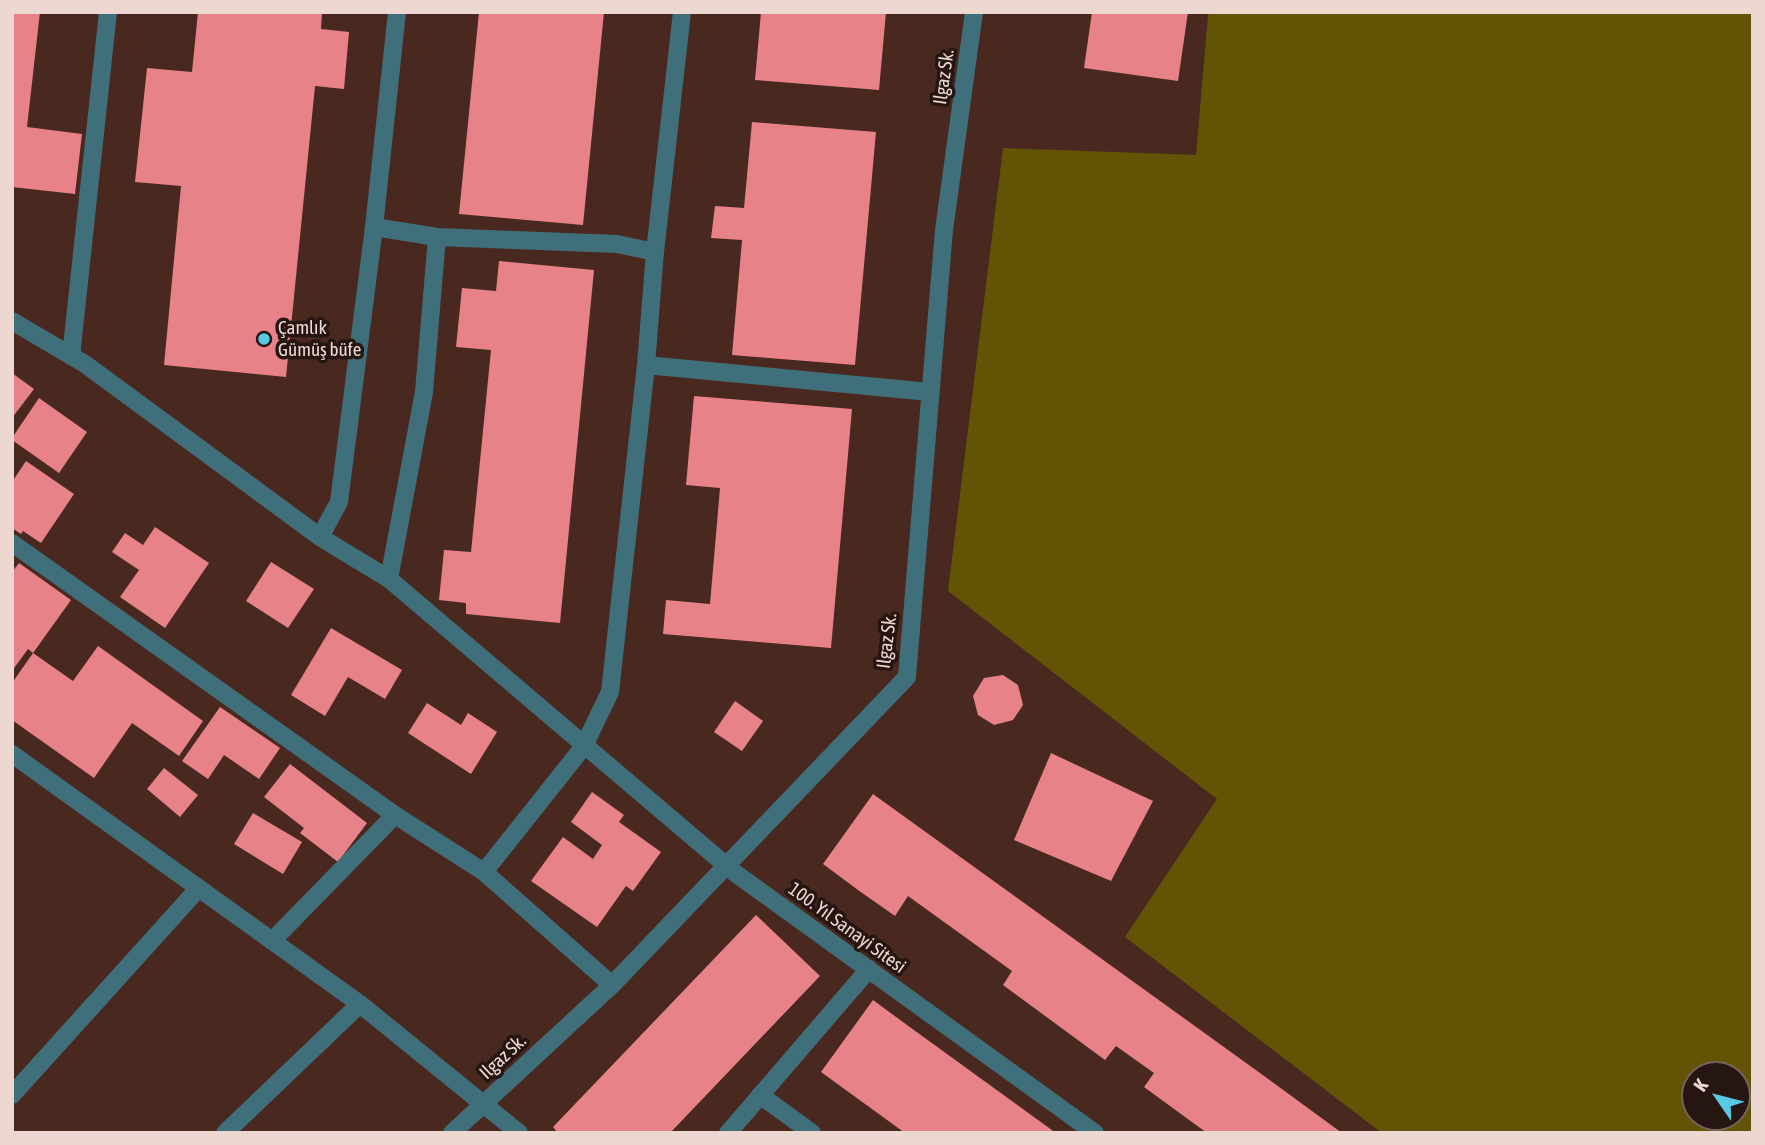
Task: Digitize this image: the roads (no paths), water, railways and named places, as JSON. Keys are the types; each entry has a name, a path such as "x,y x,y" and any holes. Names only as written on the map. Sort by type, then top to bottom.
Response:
{"street":[{"path":"71,356 108,12"},
{"path":"320,537 339,502 374,227 397,12"},
{"path":"484,872 584,746 610,692 646,365 654,252 682,12"},
{"name":"Ilgaz Sk.","path":"452,1133 612,985 907,677 944,230 974,12"},
{"path":"374,227 438,237 617,244 654,252"},
{"path":"388,579 424,392 438,237"},
{"name":"100. Yıl Sanayi Sitesi","path":"12,321 85,364 320,537 388,579 727,866 1095,1133"},
{"path":"646,365 930,392"},
{"path":"12,542 395,814 484,872 612,985"},
{"path":"12,754 360,1004 519,1133"},
{"path":"272,942 395,814"},
{"path":"12,1095 198,888"},
{"path":"728,1133 869,970"},
{"path":"225,1133 360,1004"},
{"path":"760,1096 812,1133"}],"place":[{"name":"Çamlık Gümüş büfe","path":"264,339"}]}
